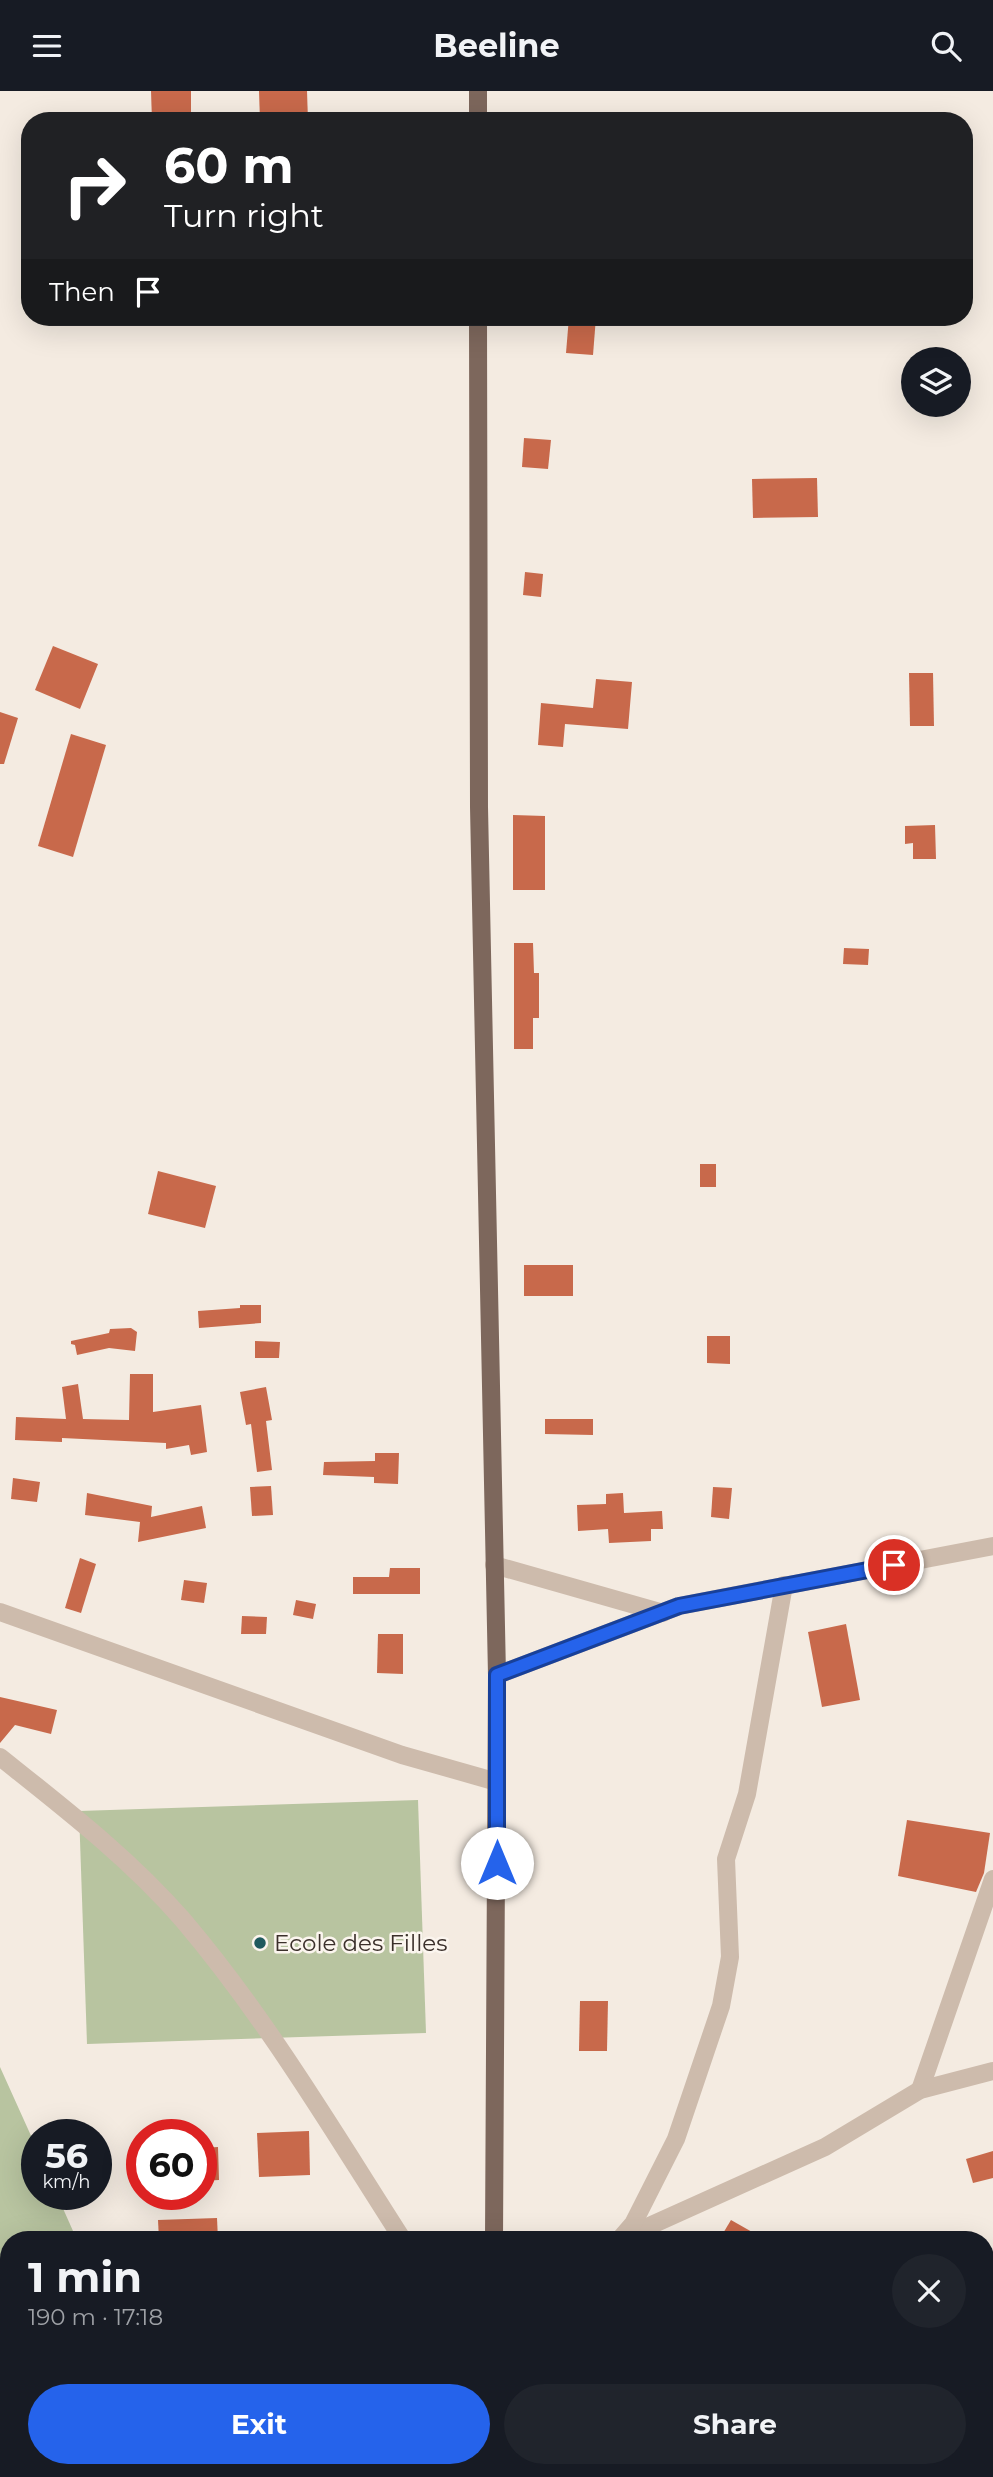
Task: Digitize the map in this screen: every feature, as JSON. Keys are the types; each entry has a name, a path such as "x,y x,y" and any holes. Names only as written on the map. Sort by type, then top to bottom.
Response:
{"main road":[{"path":"478,91 478,112"},
{"path":"478,326 479,821 497,1675 494,2231"}],"street":[{"path":"497,1675 679,1606 993,1546"},
{"path":"494,1565 663,1613"},
{"path":"626,2231 633,2224 676,2139 721,2006 730,1957 726,1859 747,1794 784,1585"},
{"path":"0,1612 402,1755 497,1782"},
{"path":"0,1757 95,1833 182,1919 281,2048 397,2231"},
{"path":"920,2090 993,1879"},
{"path":"637,2231 825,2147 920,2090 993,2071"}],"green space":[{"path":"418,1800 426,2033 87,2044 79,1811"},
{"path":"0,2067 23,2119 21,2119 21,2210 64,2210 73,2231 0,2231"}],"building":[{"path":"151,91 191,91 191,112 152,112"},
{"path":"259,91 307,91 308,112 260,112"},
{"path":"568,326 595,326 593,355 566,353"},
{"path":"524,438 551,440 548,469 522,467"},
{"path":"817,478 818,517 753,518 752,479"},
{"path":"525,572 543,574 541,597 523,595"},
{"path":"53,646 98,664 80,709 35,690"},
{"path":"909,673 933,673 934,726 910,726"},
{"path":"596,679 632,682 628,729 565,724 563,747 538,745 541,703 593,708"},
{"path":"0,712 18,718 4,764 0,764"},
{"path":"71,734 106,745 73,857 38,846"},
{"path":"513,815 545,816 545,890 513,890"},
{"path":"935,825 936,859 913,859 913,843 905,844 905,826"},
{"path":"514,943 533,943 534,973 539,973 539,1018 533,1018 533,1049 514,1049"},
{"path":"844,948 869,949 868,965 843,964"},
{"path":"700,1164 716,1164 716,1187 700,1187"},
{"path":"158,1171 216,1186 205,1228 148,1214"},
{"path":"524,1265 573,1265 573,1296 524,1296"},
{"path":"240,1305 261,1305 261,1323 199,1328 198,1311 240,1308"},
{"path":"131,1328 137,1332 135,1351 109,1348 77,1355 75,1345 71,1344 71,1341 109,1333 110,1329"},
{"path":"707,1336 730,1336 730,1364 707,1363"},
{"path":"255,1341 280,1342 279,1358 255,1358"},
{"path":"130,1374 153,1374 153,1412 201,1405 207,1452 191,1455 189,1445 166,1449 166,1443 62,1438 62,1442 15,1440 16,1417 66,1419 62,1387 78,1384 83,1419 129,1420"},
{"path":"266,1387 272,1420 266,1421 272,1470 257,1472 251,1424 246,1425 240,1392"},
{"path":"545,1419 593,1419 593,1435 545,1434"},
{"path":"375,1453 399,1453 398,1484 374,1483 374,1477 323,1475 324,1462 375,1461"},
{"path":"13,1478 40,1482 37,1502 11,1499"},
{"path":"271,1486 273,1515 252,1516 250,1487"},
{"path":"713,1487 732,1488 729,1519 711,1517"},
{"path":"87,1493 152,1506 151,1517 202,1506 206,1528 138,1542 140,1522 85,1515"},
{"path":"623,1493 624,1513 662,1511 663,1529 651,1529 651,1541 609,1543 608,1529 578,1531 577,1505 606,1504 606,1494"},
{"path":"80,1558 96,1564 81,1613 65,1608"},
{"path":"390,1568 420,1568 420,1594 353,1594 353,1577 389,1577"},
{"path":"184,1580 207,1583 204,1603 181,1600"},
{"path":"296,1600 316,1604 313,1619 293,1615"},
{"path":"242,1616 267,1617 266,1634 241,1634"},
{"path":"846,1624 860,1700 822,1707 808,1632"},
{"path":"378,1634 403,1634 403,1674 377,1673"},
{"path":"0,1697 57,1710 51,1734 15,1725 0,1743"},
{"path":"907,1820 990,1833 984,1873 976,1892 898,1876"},
{"path":"580,2001 608,2001 607,2051 579,2051"},
{"path":"309,2131 310,2175 259,2177 257,2133"},
{"path":"217,2147 219,2180 217,2180"},
{"path":"993,2151 993,2178 973,2183 966,2159"},
{"path":"217,2218 218,2231 159,2231 158,2220"},
{"path":"731,2220 750,2231 724,2231"}],"place":[{"name":"Ecole des Filles","path":"260,1943"}],"route":[{"path":"497,1863 497,1675 679,1606 894,1565"}]}
